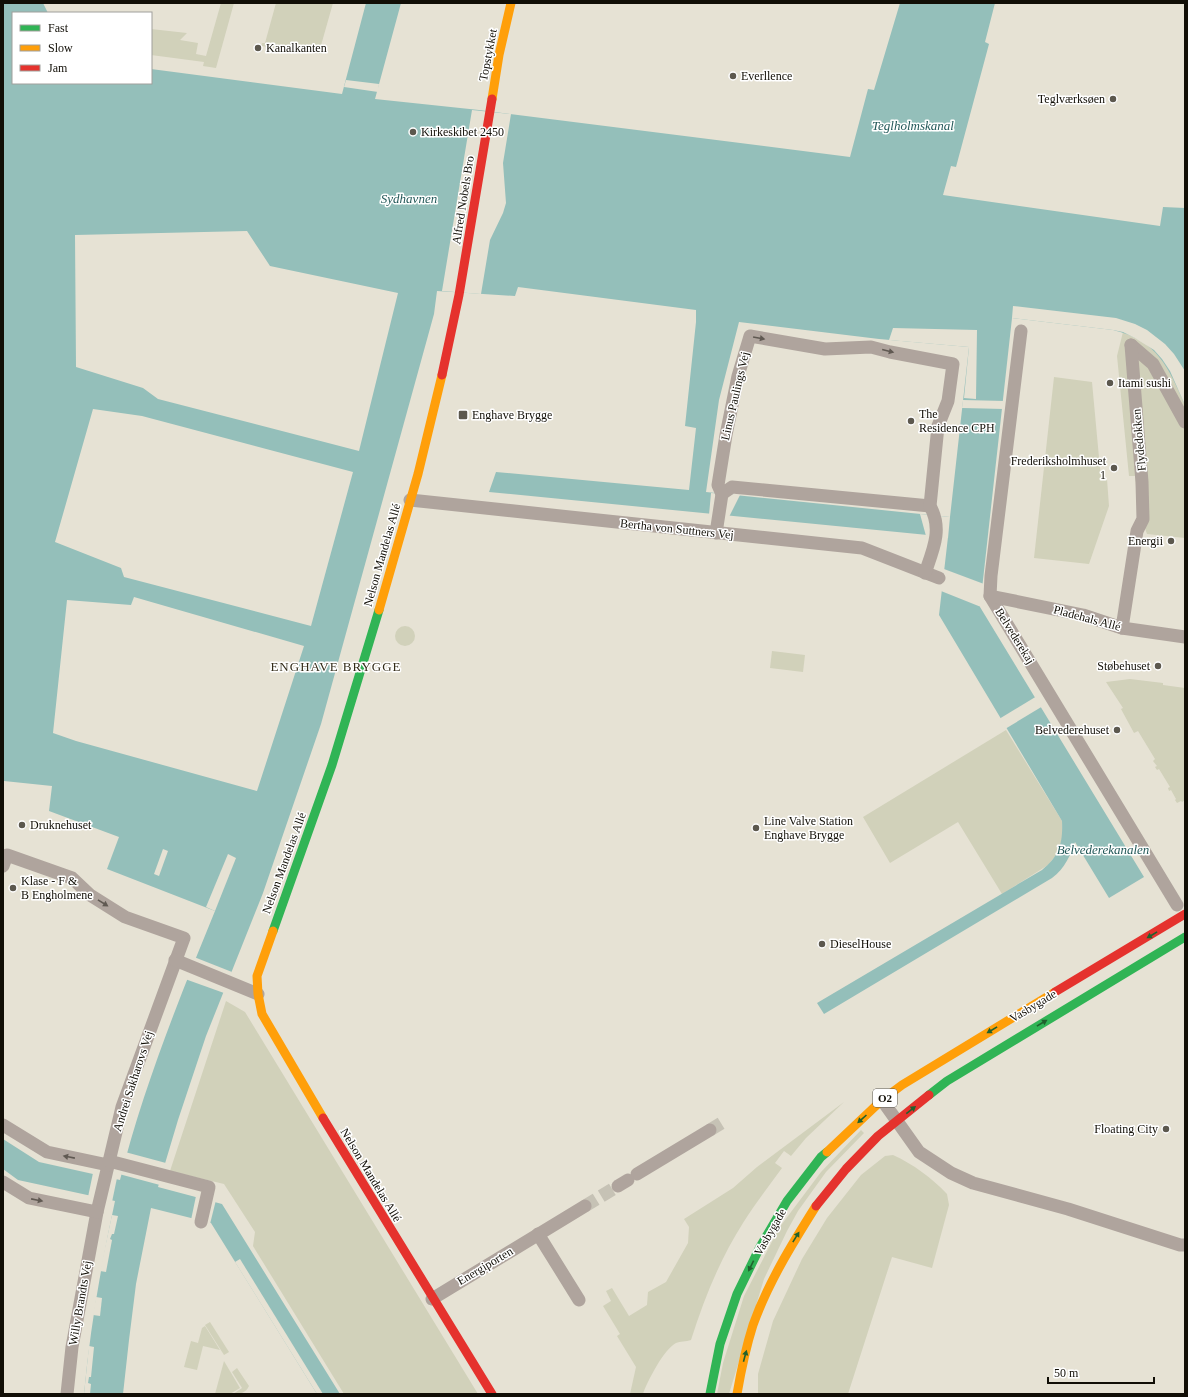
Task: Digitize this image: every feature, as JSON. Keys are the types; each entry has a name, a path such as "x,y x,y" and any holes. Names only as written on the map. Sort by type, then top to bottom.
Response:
{"street":[{"name":"Topstykket","path":"490,112 499,55 511,3"},
{"name":"Alfred Nobels Bro","path":"460,293 490,112"},
{"name":"Nelson Mandelas Allé","path":"460,293 418,474 371,637 332,765 262,958 257,976 258,994 262,1014 332,1134 492,1394"},
{"name":"Belvederekaj","path":"1021,331 991,576 990,596 1181,910"},
{"name":"Linus Paulings Vej","path":"716,533 722,494 718,485 729,419 738,376 750,336 825,349 871,347 953,364 948,401 938,426 933,510 937,537 925,573"},
{"name":"Flydedokken","path":"1122,628 1137,531 1143,519 1142,482 1131,345 1153,364 1185,422"},
{"path":"722,494 732,487 933,510"},
{"name":"Bertha von Suttners Vej","path":"410,500 862,548 939,578"},
{"name":"Pladehals Allé","path":"990,596 1083,615 1122,628 1185,637"},
{"name":"Andrei Sakharovs Vej","path":"5,861 72,878 90,895 125,917 184,938 122,1107 107,1167"},
{"name":"Vasbygade","path":"710,1394 720,1344 737,1294 760,1247 787,1201 821,1157 882,1100 902,1085 1181,910"},
{"name":"Vasbygade","path":"737,1394 741,1371 753,1326 768,1289 789,1249 816,1206 846,1169 878,1136 947,1081 1185,937"},
{"path":"175,960 258,994"},
{"path":"882,1100 919,1152 950,1173 973,1183 1068,1209 1180,1245 1185,1245"},
{"path":"3,1125 47,1152 107,1167 122,1164 209,1187 201,1222"},
{"path":"628,1180 710,1130"},
{"name":"Willy Brandts Vej","path":"67,1394 72,1347 98,1206 107,1167"},
{"path":"3,1182 29,1198 98,1206"},
{"name":"Energiporten","path":"432,1298 585,1206"},
{"path":"538,1234 579,1300"}],"green space":[{"path":"221,3 234,3 216,68 203,66 204,62 152,55 152,29 187,33 180,40 198,43 196,54 206,56"},
{"path":"276,3 333,3 320,49 323,50 322,54 261,46 262,43 265,43"},
{"path":"1123,332 1154,350 1162,359 1170,371 1185,405 1185,538 1147,534 1138,508 1135,476 1129,476 1117,356"},
{"path":"1054,377 1092,382 1101,479 1107,479 1109,506 1089,564 1034,558"},
{"path":"405,626 412,629 415,636 412,643 405,646 398,643 395,636 398,629"},
{"path":"772,651 805,655 803,672 770,668"},
{"path":"1130,679 1163,683 1163,685 1185,688 1185,800 1182,802 1177,803 1171,790 1169,791 1168,788 1170,787 1159,769 1157,770 1155,767 1157,766 1153,761 1155,759 1138,731 1134,733 1121,709 1123,708 1106,682"},
{"path":"1006,730 1062,821 1063,839 1057,854 1048,865 1002,894 958,822 890,863 863,817"},
{"path":"226,1001 245,1012 478,1394 344,1394 253,1246 255,1232 224,1184 170,1171"},
{"path":"844,1102 806,1138 791,1156 784,1151 775,1163 782,1168 757,1202 727,1251 707,1294 691,1340 679,1342 671,1346 652,1374 643,1394 630,1394 636,1367 617,1336 620,1334 603,1306 611,1301 606,1291 612,1288 629,1316 647,1305 648,1292 666,1282 688,1243 689,1227 684,1219 733,1188 757,1167"},
{"path":"861,1130 864,1133 826,1172 798,1211 787,1231 764,1279 729,1394 717,1394 723,1363 744,1296 779,1228 821,1172"},
{"path":"893,1155 922,1172 947,1194 949,1205 932,1268 892,1257 848,1394 758,1394 758,1374 773,1321 802,1259 827,1218 861,1175 885,1156"},
{"path":"210,1322 229,1352 224,1355 205,1325"},
{"path":"205,1326 220,1350 203,1346 197,1370 184,1367 191,1341 198,1343 202,1328"},
{"path":"224,1361 240,1388 230,1394 215,1394"},
{"path":"237,1368 249,1386 242,1393 233,1394 242,1388 232,1372"}],"water":[{"name":"Sydhavnen","path":"3,3 43,3 48,12 12,12 12,84 152,84 152,69 342,94 366,3 401,3 375,99 479,110 850,157 868,89 874,90 900,3 995,3 985,42 989,44 956,167 951,166 943,195 1160,226 1163,207 1185,208 1185,405 1167,367 1160,357 1141,341 1113,330 1012,318 980,607 1144,877 1109,898 1075,842 1066,862 1052,878 824,1014 817,1003 1042,870 1057,854 1061,842 1062,821 939,615 948,537 489,492 496,472 689,490 696,428 685,426 696,310 518,287 515,296 437,291 434,314 321,724 263,893 206,1036 178,1120 158,1187 222,1204 340,1394 317,1394 211,1223 151,1208 136,1284 123,1394 84,1394 96,1297 115,1201 18,1180 3,1169 3,1139 39,1162 120,1180 139,1112 163,1044 215,911 107,869 119,837 49,811 52,786 4,781 3,791","holes":["247,231 270,266 398,293 359,451 158,399 143,388 76,367 75,235","739,322 879,339 969,347 950,517 706,492 719,400","93,409 142,416 353,472 311,626 124,577 121,568 55,542","134,597 304,646 257,791 76,741 53,733 67,600 131,605"]}],"pier":[{"path":"346,80 379,84 378,92 344,87"},
{"path":"472,110 511,114 503,163 506,203 503,213 490,240 481,294 442,291"},
{"path":"1013,306 1116,318 1135,324 1147,330 1165,344 1174,354 1185,371 1185,405 1170,371 1162,359 1154,350 1135,338 1123,332 1113,330 1012,318"},
{"path":"893,328 977,330 976,399 964,398 969,347 889,340"},
{"path":"963,400 1005,401 1004,409 962,408"},
{"path":"711,493 740,495 729,517 709,515"},
{"path":"920,514 950,517 948,538 926,536"},
{"path":"944,569 984,584 981,607 941,591"},
{"path":"1037,696 1043,706 1005,729 999,719"},
{"path":"163,849 168,851 159,876 154,874"},
{"path":"228,854 236,858 215,911 206,907"},
{"path":"194,957 232,972 224,993 185,979"},
{"path":"125,1152 166,1163 160,1185 119,1174"},
{"path":"93,1173 117,1178 112,1202 88,1197"},
{"path":"196,1196 216,1200 210,1224 191,1220"},
{"path":"112,1215 118,1216 114,1234 112,1234 110,1239 112,1240 106,1272 100,1271"},
{"path":"240,1259 323,1394 317,1394 235,1262"},
{"path":"96,1297 102,1298 100,1316 93,1315"},
{"path":"89,1346 94,1347 91,1377 89,1377 88,1383 91,1384 90,1394 84,1394"}],"tunnel":[{"path":"710,1130 723,1122"},
{"path":"585,1206 618,1186"}],"traffic: fast":[{"path":"273,931 332,765 379,610"},
{"path":"929,1095 947,1081 1185,937"},
{"path":"710,1394 720,1344 737,1294 760,1247 787,1201 821,1157 827,1152"}],"traffic: slow":[{"path":"492,99 499,55 511,3"},
{"path":"379,610 418,474 442,375"},
{"path":"273,931 257,976 258,994 262,1014 323,1118"},
{"path":"827,1152 882,1100 902,1085 1055,992"},
{"path":"737,1394 748,1342 759,1309 781,1264 816,1206"}],"traffic: jam":[{"path":"442,375 459,295 492,99"},
{"path":"1055,992 1185,914"},
{"path":"816,1206 846,1169 878,1136 929,1095"},
{"path":"323,1118 492,1394"}],"place":[{"name":"Kanalkanten","path":"258,48"},
{"name":"Everllence","path":"733,76"},
{"name":"Teglværksøen","path":"1113,99"},
{"name":"Kirkeskibet 2450","path":"413,132"},
{"name":"Itami sushi","path":"1110,383"},
{"name":"Enghave Brygge","path":"463,415"},
{"name":"The Residence CPH","path":"911,421"},
{"name":"Frederiksholmhuset 1","path":"1114,468"},
{"name":"Energii","path":"1171,541"},
{"name":"Støbehuset","path":"1158,666"},
{"name":"Belvederehuset","path":"1117,730"},
{"name":"Druknehuset","path":"22,825"},
{"name":"Line Valve Station Enghave Brygge","path":"756,828"},
{"name":"Klase - F & B Engholmene","path":"13,888"},
{"name":"DieselHouse","path":"822,944"},
{"name":"Floating City","path":"1166,1129"}],"district":[{"name":"ENGHAVE BRYGGE","path":"336,666"}],"water label":[{"name":"Teglholmskanal","path":"913,125"},
{"name":"Belvederekanalen","path":"1103,849"}]}
